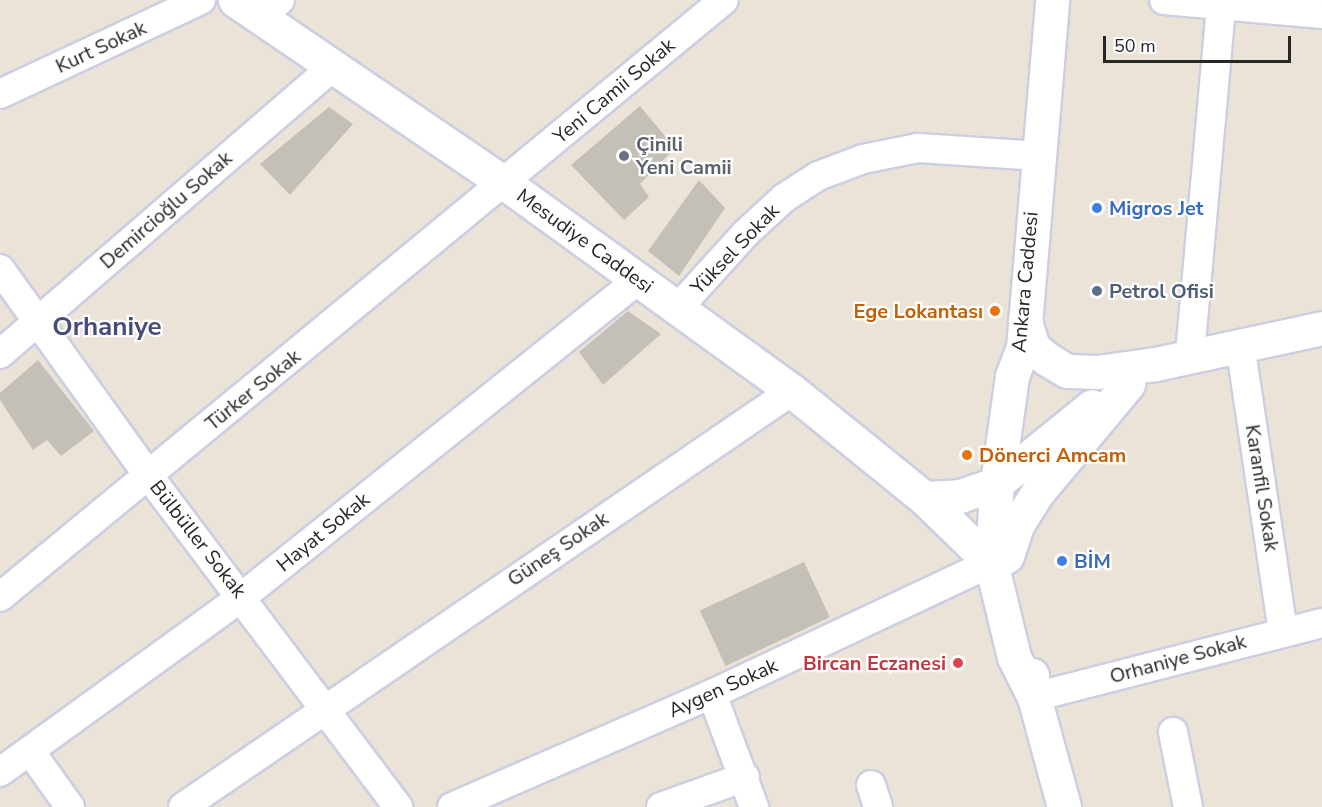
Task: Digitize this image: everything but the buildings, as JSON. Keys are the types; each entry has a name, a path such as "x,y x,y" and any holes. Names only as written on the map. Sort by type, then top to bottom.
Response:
{"street":[{"name":"Kurt Sokak","path":"0,94 201,0"},
{"name":"Yeni Camii Sokak","path":"506,184 724,0"},
{"name":"Ankara Caddesi","path":"999,559 1017,485 1012,376 1024,335 1037,156 1052,0"},
{"path":"1164,0 1322,14"},
{"path":"1190,354 1221,5"},
{"name":"Mesudiye Caddesi","path":"258,6 333,67 506,184 792,391 999,559"},
{"name":"Demircioğlu Sokak","path":"0,354 333,67"},
{"name":"Yüksel Sokak","path":"678,308 746,233 784,198 818,176 863,159 918,148 1037,156"},
{"name":"Türker Sokak","path":"0,597 506,184"},
{"name":"Bülbüller Sokak","path":"0,269 148,475 243,597 398,807"},
{"name":"Hayat Sokak","path":"0,772 243,597 638,280"},
{"path":"1024,335 1033,347 1067,371 1097,372 1156,364 1190,354 1322,328 1322,319"},
{"name":"Karanfil Sokak","path":"1240,344 1283,632"},
{"path":"924,498 960,496 1017,485 1095,404 1156,364"},
{"name":"Güneş Sokak","path":"183,807 792,391"},
{"path":"999,559 1014,657 1034,697 1064,807"},
{"name":"Aygen Sokak","path":"452,807 711,694 999,559"},
{"name":"Orhaniye Sokak","path":"1034,697 1322,623"},
{"path":"711,694 745,777 754,807"},
{"path":"1173,732 1188,807"},
{"path":"30,752 70,807"},
{"path":"661,807 745,777"}],"place":[{"name":"Çinili Yeni Camii","path":"624,156"},
{"name":"Migros Jet","path":"1097,208"},
{"name":"Petrol Ofisi","path":"1097,291"},
{"name":"Ege Lokantası","path":"995,311"},
{"name":"Dönerci Amcam","path":"967,455"},
{"name":"BİM","path":"1062,561"},
{"name":"Bircan Eczanesi","path":"958,663"}],"district":[{"name":"Orhaniye","path":"107,327"}]}
